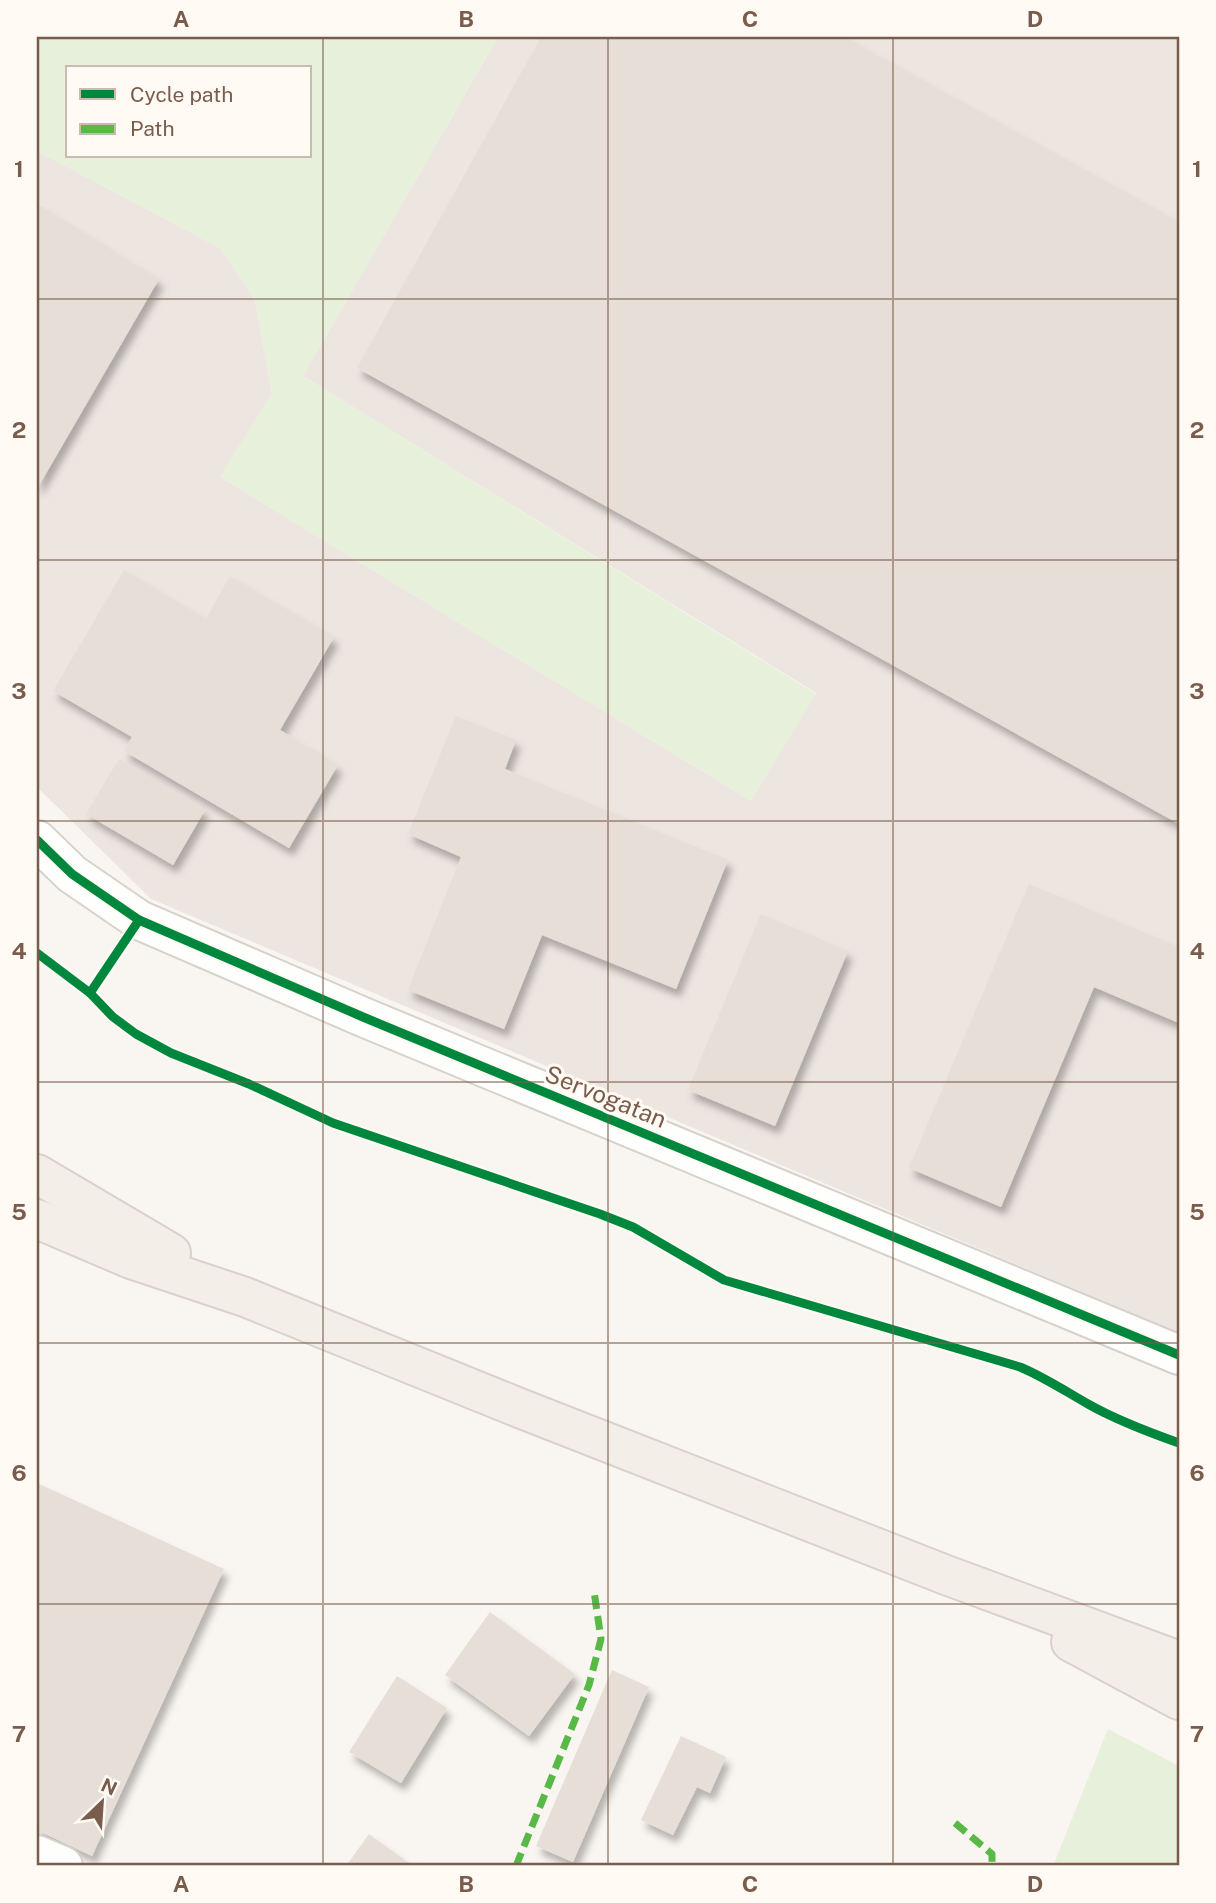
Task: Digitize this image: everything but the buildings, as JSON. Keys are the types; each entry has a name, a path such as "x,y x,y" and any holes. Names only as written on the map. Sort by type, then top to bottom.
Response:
{"main road":[{"path":"37,1174 245,1297"},
{"path":"37,1219 131,1259 245,1297 946,1575 1179,1661"},
{"path":"946,1575 1179,1700"}],"street":[{"name":"Servogatan","path":"37,840 72,874 139,920 363,1017 1179,1355"},
{"path":"37,1855 62,1866"}],"shaded area":[{"path":"498,37 1179,37 1179,1333 151,899 37,787 37,151 220,248 255,300 272,394 220,477 751,801 816,693 303,376"}],"green space":[{"path":"37,37 498,37 303,376 816,694 751,801 220,477 272,394 255,300 220,248 37,151"},
{"path":"1108,1729 1179,1766 1179,1866 1053,1866"}],"marked path":[{"path":"516,1866 589,1685 601,1639 594,1591"},
{"path":"955,1823 992,1854 992,1866"}],"cycle path":[{"path":"37,840 72,874 139,920 363,1017 1179,1355"},
{"path":"90,993 139,920"},
{"path":"37,953 90,993 113,1017 136,1034 171,1053 249,1084 333,1123 633,1227 724,1280 1020,1367 1110,1415 1179,1443"}]}
